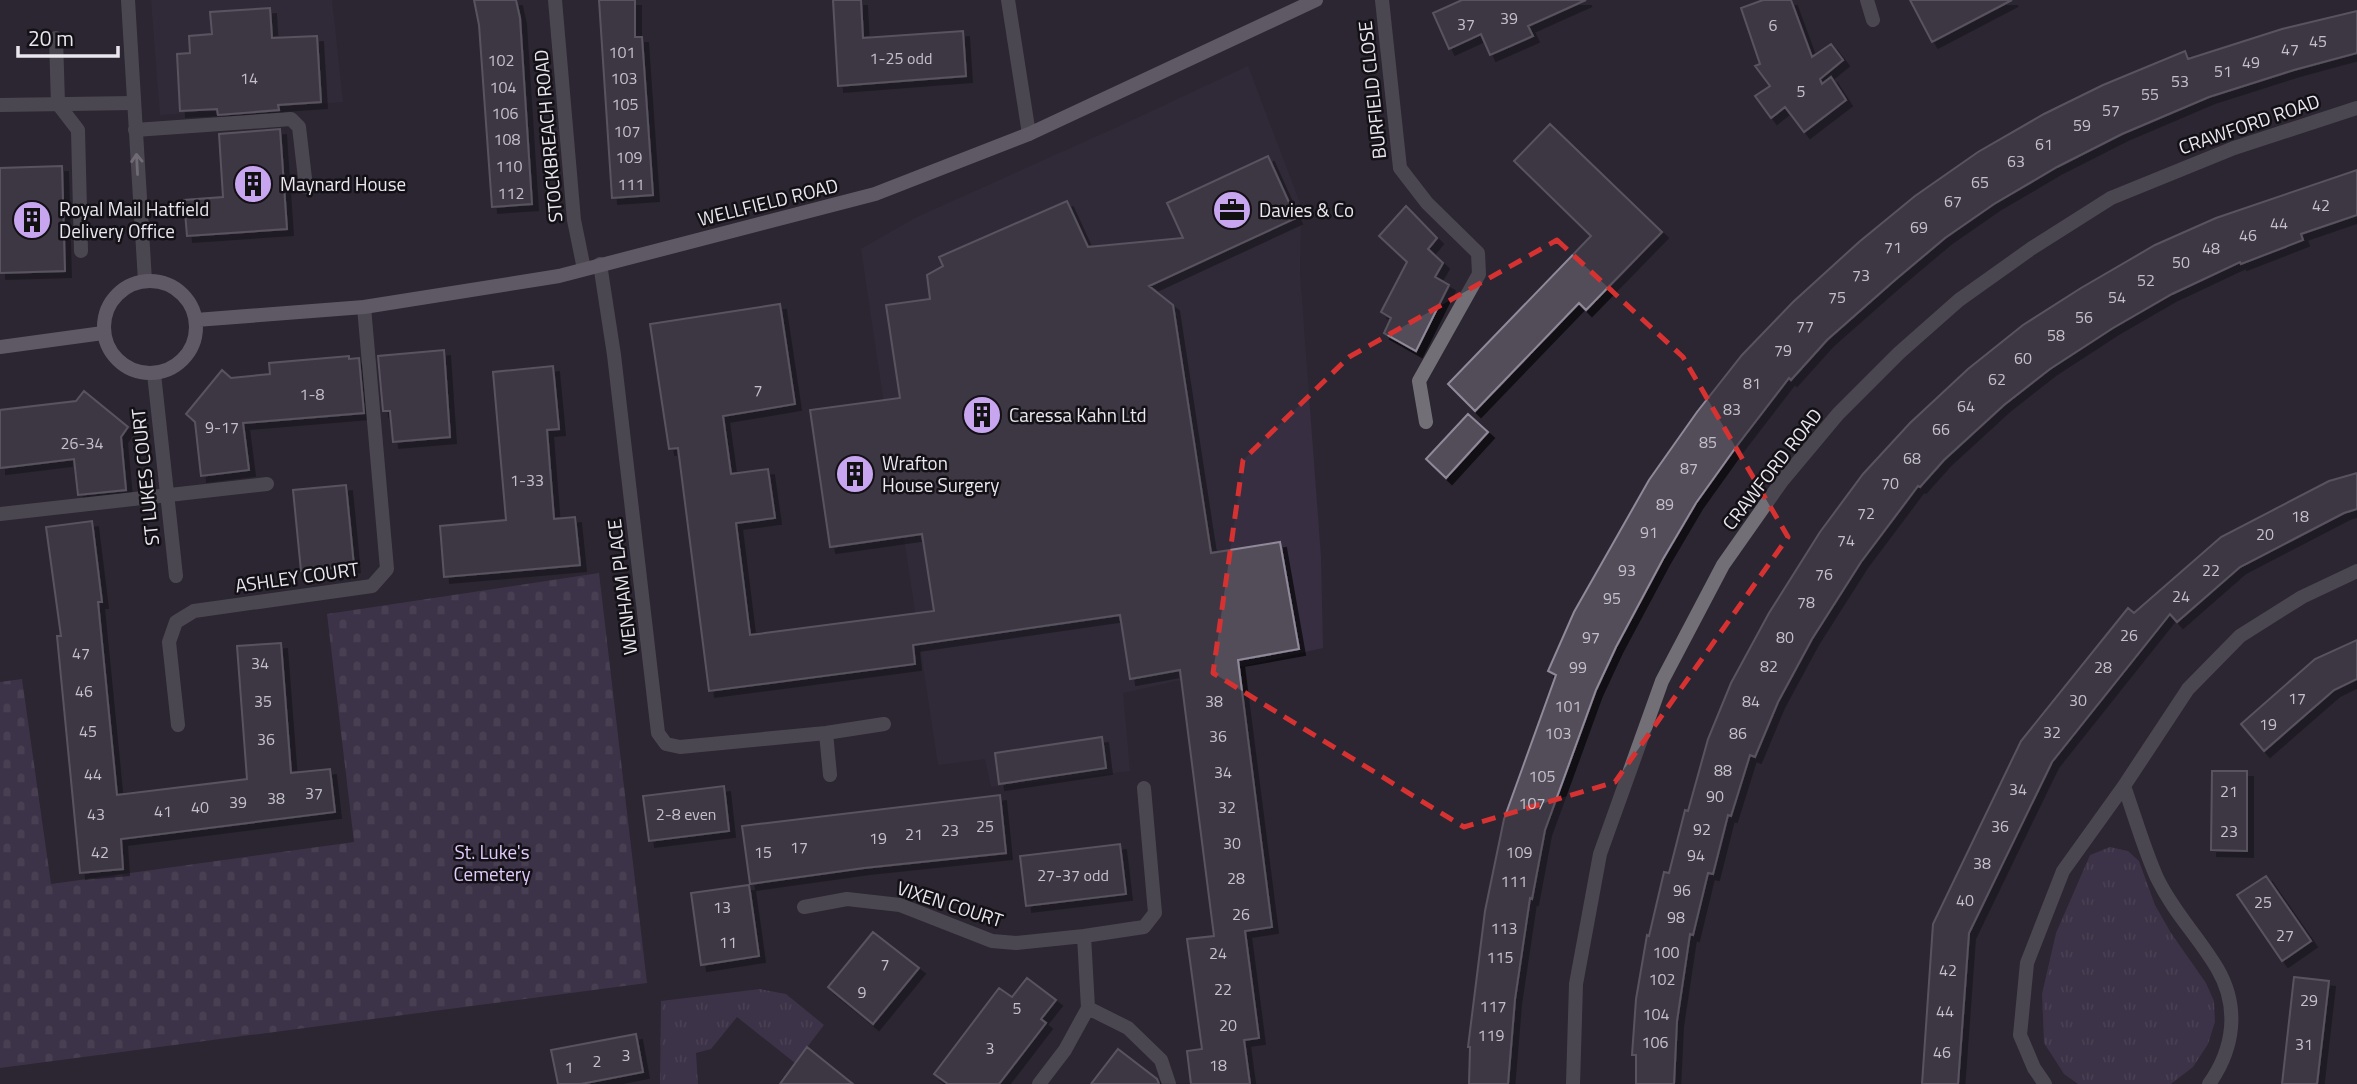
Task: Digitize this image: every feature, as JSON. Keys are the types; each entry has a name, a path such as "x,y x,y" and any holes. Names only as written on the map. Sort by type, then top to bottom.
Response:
{"main road":[{"name":"WELLFIELD ROAD","path":"196,320 364,307 559,276 875,194 1029,134 1316,0"},
{"path":"145,281 169,285 186,298 196,320 192,346 173,368 154,374 131,371 109,351 103,333 106,310 122,290 145,281"},
{"path":"0,347 103,333"}],"street":[{"path":"128,0 145,281"},
{"name":"STOCKBREACH ROAD","path":"555,0 574,220 584,269"},
{"path":"1008,0 1029,134"},
{"name":"BURFIELD CLOSE","path":"1382,0 1400,168 1427,203 1478,253 1479,274 1419,381 1426,422"},
{"path":"1867,0 1873,20"},
{"path":"56,38 58,104 78,130 81,251"},
{"path":"0,105 134,103"},
{"name":"CRAWFORD ROAD","path":"1573,1084 1576,984 1600,854 1662,681 1723,565 1782,481 1838,414 1899,354 1959,300 2032,248 2124,192 2234,148 2357,108"},
{"path":"135,130 291,119 299,127 306,187"},
{"name":"WENHAM PLACE","path":"600,264 614,355 658,733 666,744 680,747 826,733 884,724"},
{"name":"ASHLEY COURT","path":"178,725 169,642 176,622 194,611 372,586 387,569 364,307"},
{"name":"ST LUKES COURT","path":"154,374 165,496 176,576"},
{"path":"0,514 267,484"},
{"path":"2045,1084 2034,1068 2020,1035 2027,963 2063,872 2188,689 2240,636 2302,597 2357,571"},
{"path":"826,733 830,775"},
{"path":"2124,786 2157,877 2180,919 2218,969 2230,1000 2232,1035 2223,1064 2209,1084"},
{"name":"VIXEN COURT","path":"804,907 847,899 900,905 992,941 1016,943 1144,927 1155,914 1143,788"},
{"path":"1039,1084 1065,1050 1088,1008 1084,936"},
{"path":"1088,1008 1128,1028 1161,1060 1169,1084"}],"highlighted area":[{"path":"1557,240 1683,357 1788,537 1615,782 1464,827 1213,673 1243,460 1349,357"}],"shaded area":[{"path":"151,0 332,0 343,102 160,115"},
{"path":"1248,66 1301,206 1300,274 1321,556 1323,648 1123,693 1130,771 991,787 985,759 938,765 861,249 915,218"}],"green space":[{"name":"St. Luke's Cemetery","path":"599,573 647,983 0,1068 0,682 22,679 51,884 354,842 327,614"},
{"path":"2110,847 2128,851 2139,861 2155,905 2206,983 2214,1001 2215,1022 2208,1044 2193,1067 2171,1084 2078,1084 2064,1074 2044,1043 2042,994 2056,933 2090,855"},
{"path":"760,989 786,994 824,1025 795,1063 737,1017 711,1049 696,1053 698,1084 660,1084 661,1001"}],"building":[{"path":"474,0 516,0 520,18 532,204 492,207 479,25"},
{"path":"599,0 635,0 635,37 642,37 653,195 612,198"},
{"path":"833,0 861,0 863,38 963,31 966,76 838,86"},
{"path":"1462,0 1586,0 1528,26 1533,36 1490,55 1481,34 1449,49 1433,13"},
{"path":"1763,0 1791,0 1812,57 1831,44 1843,60 1820,79 1822,84 1831,77 1846,100 1804,132 1785,107 1771,118 1755,96 1770,86 1755,66 1760,64 1741,8"},
{"path":"1910,0 2012,0 1932,42"},
{"path":"270,8 272,38 317,36 321,102 278,105 279,110 218,115 217,109 180,111 177,54 190,53 189,36 212,34 210,12"},
{"path":"2357,11 2357,53 2209,97 2122,134 2057,167 1994,204 1945,238 1827,340 1791,380 1789,378 1696,503 1663,559 1596,690 1545,830 1532,899 1530,898 1515,999 1508,1084 1469,1084 1468,1047 1485,911 1504,819 1556,675 1548,671 1574,612 1649,480 1742,355 1793,302 1915,196 1978,152 2044,114 2103,85 2185,51 2188,59 2282,29"},
{"path":"1550,124 1662,232 1586,310 1579,303 1475,411 1448,384 1591,236 1514,161"},
{"name":"Maynard House","path":"280,129 287,229 187,236 184,200 223,197 219,134"},
{"path":"1268,156 1296,218 1149,286 1173,305 1211,553 1280,542 1299,649 1238,660 1272,927 1245,931 1259,1038 1244,1040 1250,1084 1191,1084 1187,1051 1202,1049 1187,939 1214,936 1180,670 1130,679 1120,615 913,645 915,664 709,691 678,448 669,449 650,324 780,304 795,404 723,416 731,474 768,469 775,518 736,523 750,635 934,611 922,534 830,547 810,410 900,398 886,305 930,299 927,275 943,266 939,257 1067,201 1088,247 1183,238 1167,203"},
{"name":"Royal Mail Hatfield Delivery Office","path":"62,166 65,271 0,273 0,168"},
{"path":"2357,170 2357,215 2301,234 2303,240 2241,264 2240,262 2172,294 2113,328 2050,369 2004,405 1918,486 1861,562 1812,639 1778,702 1755,757 1750,755 1731,816 1728,815 1713,874 1708,873 1693,935 1690,934 1677,1021 1674,1084 1636,1084 1636,1055 1632,1055 1636,999 1647,935 1649,936 1664,872 1669,873 1685,810 1688,811 1708,739 1731,683 1769,613 1820,532 1863,474 1910,423 1968,369 2023,325 2081,288 2155,245 2216,218"},
{"path":"1406,206 1437,238 1428,249 1443,263 1435,277 1449,285 1416,351 1384,333 1391,318 1381,312 1407,262 1379,236"},
{"path":"444,350 450,437 393,442 390,411 383,411 378,356"},
{"path":"349,356 349,359 359,358 364,413 243,423 249,470 201,476 195,422 186,414 222,370 231,378 270,374 269,363"},
{"path":"553,366 559,429 547,430 554,519 575,517 580,565 444,577 440,526 506,520 493,372"},
{"path":"84,391 128,427 121,437 126,490 78,495 74,459 0,468 0,410 76,401"},
{"path":"1468,414 1488,432 1446,478 1426,459"},
{"path":"2357,473 2357,509 2344,513 2240,567 2177,622 2170,614 2052,762 1969,933 1958,1084 1922,1084 1933,924 2021,741 2128,608 2134,613 2221,537 2329,481"},
{"path":"346,485 354,566 301,571 293,490"},
{"path":"92,521 102,602 98,602 117,795 247,779 237,646 281,643 291,773 330,769 335,812 121,839 123,869 80,873 57,636 61,636 46,527"},
{"path":"2357,640 2357,679 2334,690 2264,751 2241,724 2315,659"},
{"path":"1102,737 1106,768 999,784 995,753"},
{"path":"2212,771 2247,771 2247,851 2211,850"},
{"path":"724,786 729,831 649,841 643,796"},
{"path":"1000,795 1006,853 864,868 750,884 742,826"},
{"path":"1120,844 1126,894 1026,906 1020,856"},
{"path":"2266,876 2311,941 2282,961 2237,895"},
{"path":"749,885 759,956 701,965 691,893"},
{"path":"873,932 919,968 873,1024 828,987"},
{"path":"2294,977 2329,981 2317,1084 2282,1084"},
{"path":"1027,978 1056,1000 1041,1019 1046,1023 999,1084 948,1084 934,1074 999,988 1012,997"},
{"path":"636,1034 643,1072 581,1084 558,1084 551,1050"},
{"path":"807,1047 853,1084 780,1084"},
{"path":"1118,1049 1157,1079 1159,1084 1091,1084"}],"place":[{"name":"Maynard House","path":"253,184"},
{"name":"Davies & Co","path":"1232,210"},
{"name":"Royal Mail Hatfield Delivery Office","path":"32,220"},
{"name":"Caressa Kahn Ltd","path":"982,415"},
{"name":"Wrafton House Surgery","path":"855,474"}]}
